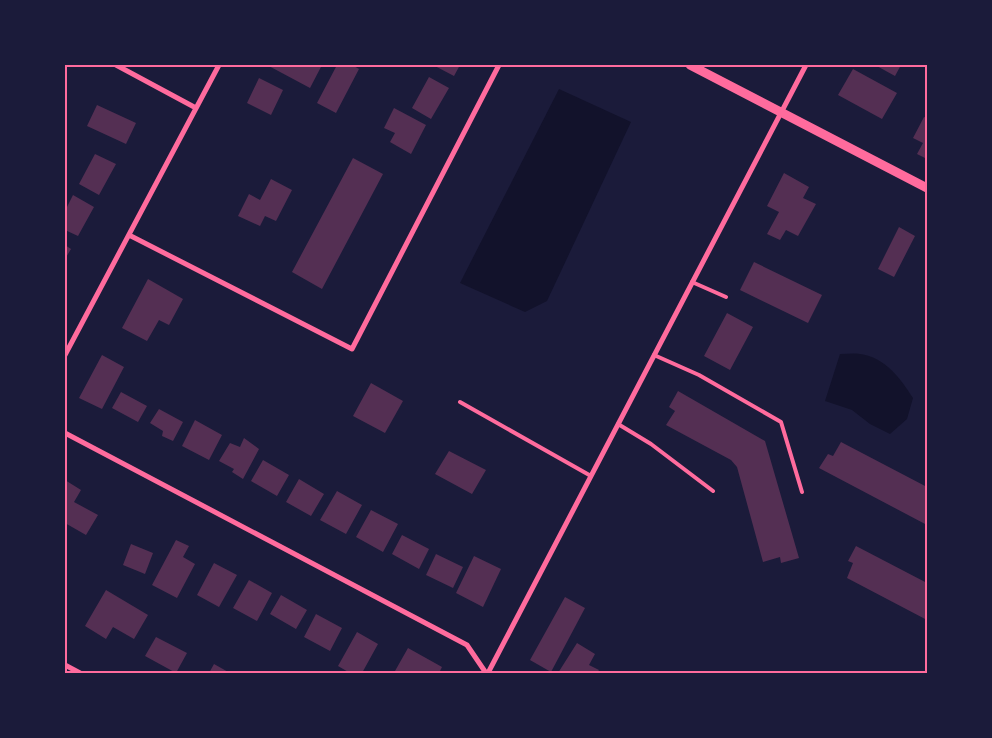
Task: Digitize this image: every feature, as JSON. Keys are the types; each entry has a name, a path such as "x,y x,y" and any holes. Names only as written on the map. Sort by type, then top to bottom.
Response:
{"street":[{"path":"116,65 196,108"},
{"path":"65,355 219,65"},
{"path":"129,235 352,350 499,65"},
{"path":"690,65 927,188"},
{"path":"65,433 467,645 487,673 806,65"},
{"path":"65,665 80,673"}],"lane":[{"path":"692,282 726,297"},
{"path":"654,355 698,375 781,422 802,492"},
{"path":"460,402 591,476"},
{"path":"618,424 651,444 713,491"}],"shaded area":[{"path":"559,89 631,122 547,301 525,312 460,283"},
{"path":"840,354 860,354 877,359 898,377 913,398 907,419 890,434 870,424 852,410 825,401"}],"building":[{"path":"267,65 322,65 310,88"},
{"path":"337,65 352,65 359,69 336,113 317,103"},
{"path":"433,65 460,65 454,76"},
{"path":"875,65 901,65 895,76"},
{"path":"853,69 897,93 882,119 838,95"},
{"path":"429,77 449,88 431,119 412,108"},
{"path":"259,78 283,90 271,115 247,103"},
{"path":"97,105 136,123 126,144 87,126"},
{"path":"394,108 426,125 411,154 390,142 395,133 384,128"},
{"path":"924,117 927,118 927,159 917,154 923,143 913,138"},
{"path":"95,154 116,164 99,195 79,184"},
{"path":"353,158 383,174 322,289 292,272"},
{"path":"784,173 809,187 803,198 816,204 798,236 786,230 780,240 767,234 779,212 767,206"},
{"path":"271,179 292,190 276,221 265,216 260,226 238,216 249,194 260,200"},
{"path":"73,195 94,207 78,236 65,230 65,211"},
{"path":"899,227 915,236 894,277 878,269"},
{"path":"65,245 71,249 65,259"},
{"path":"754,262 822,295 808,323 740,290"},
{"path":"148,279 183,299 169,325 159,320 147,341 122,328"},
{"path":"727,313 753,327 730,370 704,356"},
{"path":"102,355 124,367 102,409 79,398"},
{"path":"371,383 403,401 385,433 353,416"},
{"path":"678,391 765,441 799,558 781,563 780,557 763,562 737,467 731,460 666,425 675,411 669,407"},
{"path":"121,392 147,406 138,422 112,408"},
{"path":"159,409 183,422 173,441 162,436 163,431 150,423"},
{"path":"195,420 222,435 209,460 182,446"},
{"path":"244,438 259,449 243,479 232,472 234,469 219,461 230,443 240,447"},
{"path":"841,442 927,487 927,525 819,468 828,454 833,456"},
{"path":"449,451 486,470 472,494 435,474"},
{"path":"263,460 289,475 277,496 251,481"},
{"path":"299,479 324,494 311,516 286,502"},
{"path":"65,480 81,490 74,502 98,515 86,535 65,523"},
{"path":"337,491 362,505 346,534 320,520"},
{"path":"371,510 398,524 383,552 356,537"},
{"path":"402,535 429,549 419,569 392,554"},
{"path":"176,540 189,546 183,557 195,564 177,598 152,585"},
{"path":"131,544 153,553 145,574 123,565"},
{"path":"856,546 927,583 927,620 847,578 853,563 848,561"},
{"path":"436,554 463,567 453,588 426,575"},
{"path":"474,556 501,569 483,607 456,593"},
{"path":"214,563 237,575 219,607 197,595"},
{"path":"249,580 272,593 257,621 233,608"},
{"path":"106,590 148,615 134,639 113,627 106,639 85,626"},
{"path":"281,595 307,610 296,629 270,614"},
{"path":"565,597 585,608 551,672 530,660"},
{"path":"316,614 342,628 330,651 304,637"},
{"path":"357,632 378,644 362,673 350,673 338,666"},
{"path":"156,637 187,653 176,673 145,656"},
{"path":"577,643 595,654 589,665 599,670 597,673 558,673"},
{"path":"408,648 442,667 439,673 398,673 395,671"},
{"path":"214,664 230,673 209,673"}]}
